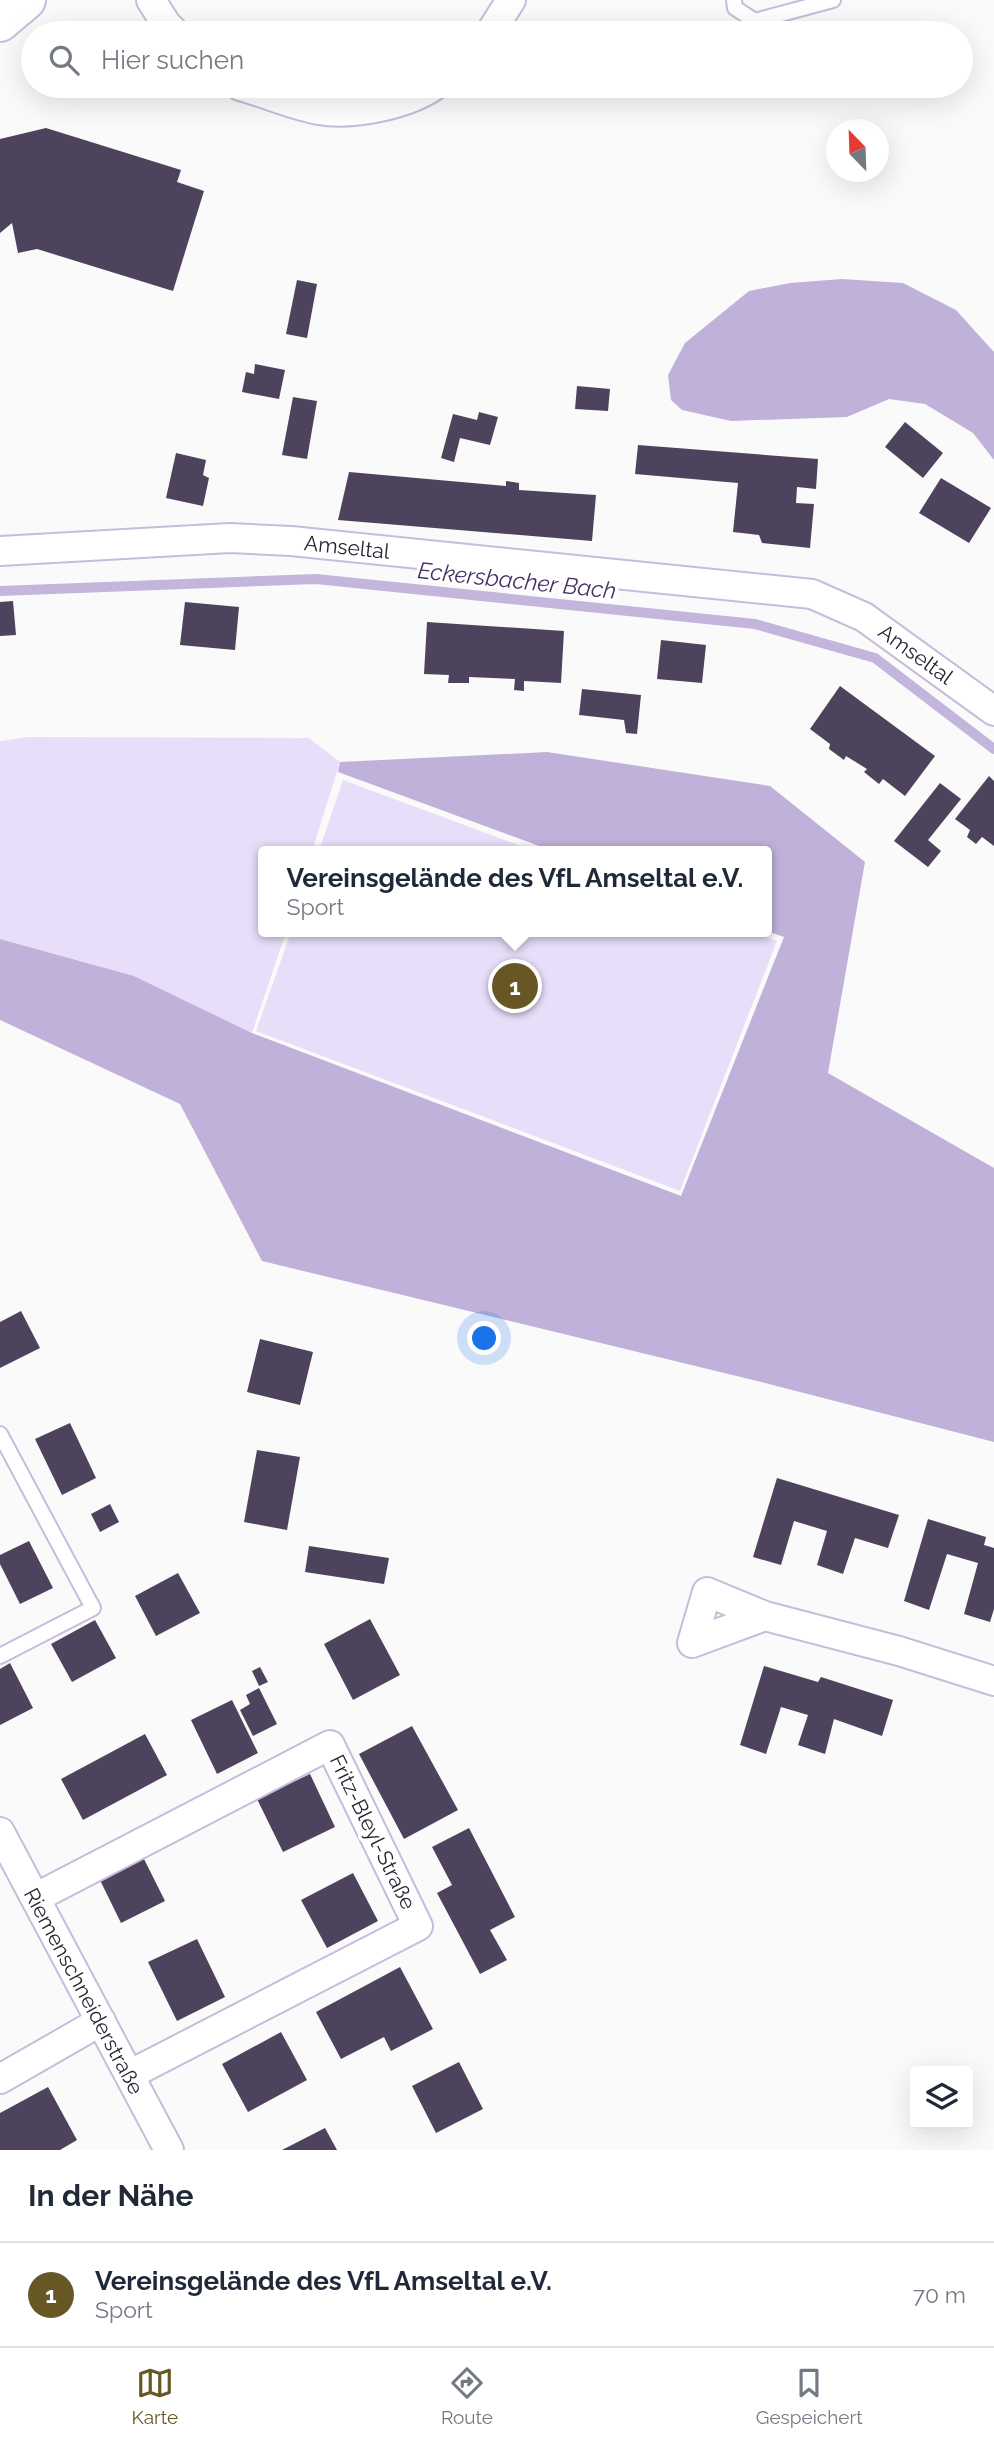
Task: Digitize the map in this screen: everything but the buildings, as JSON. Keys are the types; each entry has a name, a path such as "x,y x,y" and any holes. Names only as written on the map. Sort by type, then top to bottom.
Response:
{"street":[{"path":"0,22 26,0"},
{"path":"151,0 165,21"},
{"path":"498,21 511,0"},
{"path":"280,98 319,110 359,110 397,103 408,98"},
{"name":"Amseltal","path":"0,551 230,538 291,541 812,594 864,617 994,711"},
{"path":"765,1616 899,1651 994,1681"},
{"name":"Fritz-Bleyl-Straße","path":"35,1898 330,1745 418,1926 129,2075"},
{"name":"Riemenschneiderstraße","path":"0,1832 169,2150"},
{"path":"0,2079 101,2021"}],"lane":[{"path":"734,0 735,8 755,21 833,0"},
{"path":"0,1434 93,1608 0,1656"}],"shaded area":[{"path":"842,279 903,283 956,310 994,352 994,460 973,433 925,404 889,399 847,417 731,421 682,410 671,400 668,375 685,343 749,291 790,283"},
{"path":"28,737 309,738 340,762 314,846 258,846 258,937 284,937 252,1033 134,976 0,939 0,741"},
{"path":"547,752 770,786 865,862 828,1073 994,1168 994,1442 753,1380 262,1261 180,1104 0,1020 0,939 134,976 252,1033 681,1196 784,937 772,933 772,846 539,846 338,772 340,762"},
{"path":"343,780 521,846 321,846"},
{"path":"289,937 766,937 777,941 680,1191 256,1031"}],"waterway":[{"name":"Eckersbacher Bach","path":"0,591 316,579 755,624 875,658 994,749"}],"place":[{"name":"Vereinsgelände des VfL Amseltal e.V.","path":"515,986"}]}
